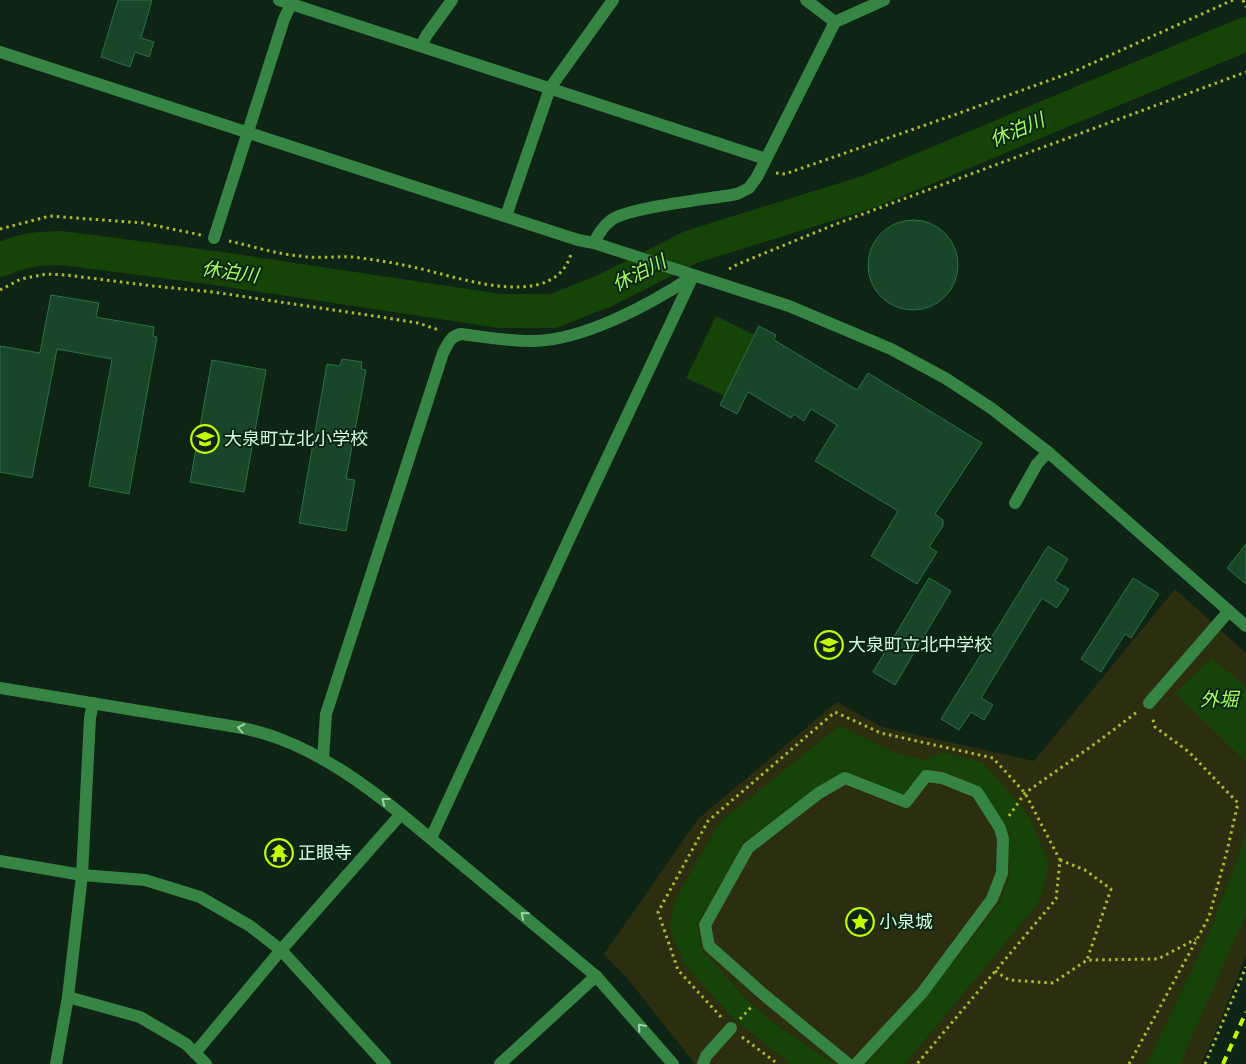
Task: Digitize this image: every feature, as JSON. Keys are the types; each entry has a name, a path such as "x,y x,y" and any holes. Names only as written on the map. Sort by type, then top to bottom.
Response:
{"street":[{"path":"422,45 426,36 452,0"},
{"path":"506,216 550,88 613,0"},
{"path":"806,0 835,22"},
{"path":"594,243 602,229 616,217 638,210 737,194 749,188 760,172 835,22 884,0"},
{"path":"214,238 284,19 288,1 766,159"},
{"path":"0,52 578,240 594,243 789,306 891,349 945,378 991,408 1048,452 1246,626"},
{"path":"323,759 326,714 440,362 451,339 455,335 461,334 531,341 565,338 603,324 656,299 693,276"},
{"path":"432,838 577,522 693,276"},
{"path":"1015,503 1037,464 1048,452"},
{"path":"1149,703 1229,611"},
{"path":"0,688 243,728 280,739 323,759 370,789 432,838 596,976 673,1064"},
{"path":"56,1064 68,997 82,875 90,718 93,703"},
{"path":"848,1064 763,994 709,946 705,925 748,848 820,793 845,778 906,802 926,776 942,778 977,792 1000,828 1003,839 1002,873 992,898 922,992 856,1064"},
{"path":"195,1053 281,950 401,814"},
{"path":"0,861 82,875 145,880 200,897 250,926 281,950 385,1064"},
{"path":"500,1064 596,976"},
{"path":"68,997 140,1017 186,1044 206,1064"},
{"path":"703,1064 706,1056 731,1028"}],"path":[{"path":"760,172 785,174 1075,71 1232,0"},
{"path":"1244,1 1246,7"},
{"path":"729,269 836,224 1246,72"},
{"path":"0,229 50,216 143,223 300,256 362,259 400,264 494,285 521,287 549,281 559,275 568,263 578,240"},
{"path":"0,290 21,278 46,274 66,275 213,292 381,316 418,323 439,330"},
{"path":"1000,828 1025,793 1149,703 1155,728 1189,752 1238,803 1227,851 1208,917 1129,1064"},
{"path":"778,1064 731,1028 678,970 658,912 708,821 835,712 881,733 993,758 1025,793 1060,860 1056,899 917,1064"},
{"path":"1060,860 1085,870 1111,888 1087,960"},
{"path":"995,971 1009,980 1053,983 1087,960 1158,959 1196,938"},
{"path":"1205,1064 1246,967"},
{"path":"731,1028 763,994"}],"shaded area":[{"path":"1175,589 1246,653 1246,955 1218,1027 1201,1064 695,1064 627,978 604,954 698,819 837,702 882,727 1034,761"}],"water":[{"path":"716,316 755,335 725,396 686,378"},
{"name":"外堀","path":"1212,658 1246,687 1246,762 1175,693"},
{"path":"839,726 899,754 924,760 944,752 983,763 1030,819 1049,864 1039,902 905,1064 866,1064 926,997 1001,901 1010,872 1009,832 981,788 941,770 924,770 903,796 844,772 816,789 743,843 697,926 703,951 747,1000 772,1022 835,1064 791,1064 735,1020 685,965 669,926 675,900 719,823"},
{"path":"1246,827 1246,914 1180,1064 1147,1064 1207,938 1241,850"}],"building":[{"path":"118,0 152,0 141,38 154,42 149,57 135,52 130,67 101,57"},
{"path":"913,220 930,224 945,233 954,248 958,265 954,282 945,297 930,306 913,310 896,306 881,297 872,282 868,265 872,248 881,233 896,224"},
{"path":"51,295 99,303 96,317 154,327 153,336 157,337 129,494 89,486 112,359 57,349 32,478 0,472 0,346 40,353"},
{"path":"759,326 776,335 774,340 857,390 868,373 982,443 935,514 943,520 943,526 929,547 937,552 917,584 871,556 898,511 815,461 837,425 811,409 804,421 794,414 791,418 748,392 737,414 720,405"},
{"path":"342,359 362,362 361,369 366,370 346,479 355,480 346,531 299,523 327,364 340,366"},
{"path":"212,360 266,370 244,492 190,482"},
{"path":"1246,544 1246,584 1227,568"},
{"path":"1048,546 1068,559 1055,581 1069,589 1057,608 1042,598 981,698 993,705 984,720 971,712 959,730 941,719"},
{"path":"929,578 951,591 895,685 873,672"},
{"path":"1133,578 1159,594 1131,638 1125,634 1101,672 1081,659"}],"waterway":[{"name":"休泊川","path":"0,260 30,250 62,248 215,268 500,311 553,311 604,291 691,247 868,192 1246,34"}],"railway":[{"path":"1223,1064 1246,1012"}],"place":[{"name":"大泉町立北小学校","path":"205,439"},
{"name":"大泉町立北中学校","path":"829,645"},
{"name":"正眼寺","path":"279,853"},
{"name":"小泉城","path":"860,922"}]}
